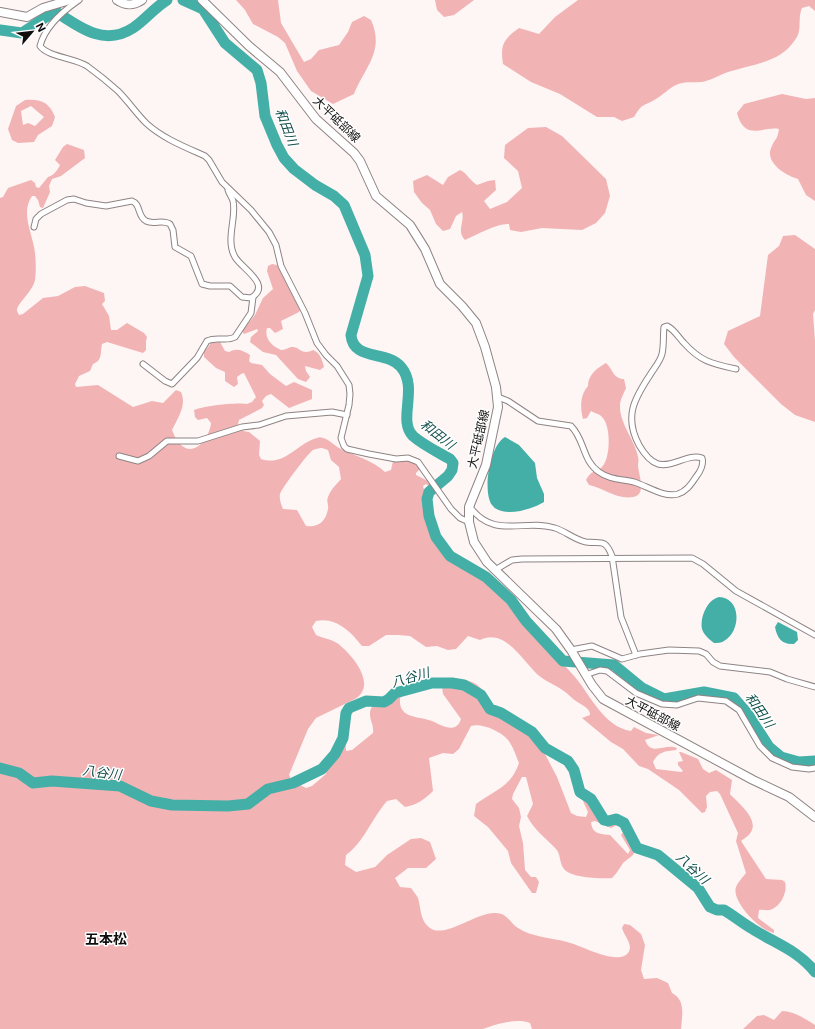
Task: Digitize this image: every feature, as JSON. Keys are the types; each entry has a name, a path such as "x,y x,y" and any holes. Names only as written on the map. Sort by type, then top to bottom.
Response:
{"main road":[{"path":"0,12 27,17 48,6 62,4 70,0"},
{"path":"117,0 129,5 135,4 142,0"},
{"name":"大平砥部線","path":"202,0 249,46 280,72 316,119 354,153 360,162 376,196 410,225 425,249 440,284 462,306 476,323 485,347 498,398 498,407 486,465 469,507 469,522 474,542 495,570 547,620 571,650 585,675 597,692 609,703 753,780 789,797 815,818"}],"street":[{"path":"79,0 62,12 43,37 40,46 42,49 85,65 118,91 146,123 170,139 209,160 228,189 233,201 231,248 235,258 251,273 257,282 258,288 257,293 253,297 251,313 236,337 231,339 216,338 207,341 197,358 172,384 165,381 143,364"},
{"path":"228,189 251,210 272,238 281,266 308,319 317,343 337,366 348,385 350,394 341,438 347,449 396,459 408,458 418,462 451,510 460,518 469,522"},
{"path":"34,227 36,220 41,214 71,199 106,206 132,201 137,204 140,216 145,221 153,223 165,222 170,224 173,230 175,246 191,256 202,284 210,286 230,286 242,297 253,297"},
{"path":"498,398 508,401 538,421 571,426 580,439 587,460 598,472 608,477 635,482 654,490 677,494 687,490 699,474 703,462 702,458 697,456 670,464 658,464 648,458 642,451 633,434 631,423 631,414 635,399 662,353 664,326 674,330 699,358 723,367 736,369"},
{"path":"119,456 138,461 149,456 167,441 198,441 242,427 259,425 286,416 332,412 347,414"},
{"path":"469,507 476,516 500,527 538,525 555,528 585,542 598,541 609,547 621,617 636,655"},
{"path":"495,570 512,560 522,559 692,558 703,564 736,591 815,635"},
{"path":"571,650 592,646 622,659 636,655 669,650 699,651 706,654 713,662 720,666 770,672 787,679 815,687"},
{"path":"585,675 600,670 607,671 636,693 662,704 677,705 698,698 726,701 739,710 760,746 772,758 792,767 809,769 815,768"}],"shaded area":[{"path":"236,0 278,0 281,23 304,62 311,59 319,50 339,45 348,32 352,22 364,16 371,20 375,31 375,50 354,94 333,104 311,91 297,71 285,43 278,37 253,24 245,10"},
{"path":"435,0 474,0 454,15 444,17 437,10"},
{"path":"578,0 815,0 815,11 809,6 802,8 799,32 789,48 782,54 765,62 728,72 709,80 676,85 641,107 634,117 622,121 614,117 597,117 560,94 531,82 503,64 502,51 504,43 510,35 519,28 539,34 555,17"},
{"path":"782,94 806,99 815,98 815,201 806,195 798,179 788,175 773,163 770,152 779,129 749,130 740,122 737,113 744,104"},
{"path":"25,100 44,102 53,112 55,117 52,126 38,135 34,142 18,143 12,140 8,129 16,106","holes":["31,106 44,117 35,126 28,123 23,125 21,111"]},
{"path":"546,127 562,136 606,179 610,196 605,213 596,223 582,230 542,228 521,232 510,230 509,224 504,224 465,240 461,233 462,212 456,216 450,229 443,231 436,224 430,210 422,203 414,192 413,181 427,175 443,185 448,177 460,170 477,185 495,180 496,190 484,201 490,209 507,202 522,188 518,171 504,158 505,145 528,128"},
{"path":"67,144 84,150 85,158 61,176 52,179 49,186 50,192 43,208 40,207 35,196 32,196 27,209 27,216 35,253 35,280 31,289 17,308 17,311 19,315 23,314 43,298 58,296 75,287 85,286 104,293 105,301 102,304 109,316 111,330 117,330 127,323 144,333 147,337 146,350 143,353 107,342 102,344 100,358 93,364 90,371 79,376 75,384 76,387 98,385 133,407 152,401 163,403 176,390 181,392 183,397 182,407 172,430 179,443 185,448 191,449 196,448 204,440 208,434 211,423 207,418 198,420 195,417 194,410 220,405 247,404 252,402 256,397 244,373 237,377 238,384 234,387 225,381 225,372 216,368 204,357 204,352 211,343 220,342 225,351 229,352 237,350 247,353 250,355 249,361 251,363 262,365 270,374 286,386 294,382 312,390 312,399 289,408 271,394 266,396 262,401 264,405 262,408 239,420 238,424 243,431 249,432 260,441 259,455 261,459 269,461 277,460 320,437 339,448 369,461 385,472 391,470 393,461 411,462 418,466 420,469 416,475 430,482 432,485 430,487 426,484 423,486 425,493 423,500 426,505 426,519 434,539 443,551 450,558 484,580 505,597 531,631 575,677 599,710 613,724 631,731 634,727 646,733 659,735 645,740 651,748 677,748 676,750 665,752 657,756 653,762 656,769 683,771 678,765 678,762 683,761 679,752 681,752 698,759 703,769 709,773 716,770 732,780 730,794 749,815 753,825 750,833 741,841 766,879 782,880 785,882 786,886 784,895 780,903 773,909 759,910 758,918 774,930 774,933 761,927 742,907 738,900 736,887 746,873 736,841 738,833 720,794 717,791 710,792 706,796 707,807 705,812 702,813 679,790 648,769 639,766 623,749 611,742 582,718 590,715 590,712 563,690 538,675 512,647 505,642 497,638 489,637 480,640 468,636 456,649 448,650 437,646 426,647 410,636 386,635 369,646 362,646 353,635 336,623 323,620 316,621 312,627 316,635 332,640 349,654 360,670 364,686 361,693 355,699 316,718 308,729 289,775 292,781 306,788 312,786 326,774 327,761 343,729 345,732 346,751 352,750 373,733 370,714 371,708 376,703 391,694 422,682 427,682 421,691 404,695 400,698 402,710 410,716 432,721 448,728 456,727 461,719 443,694 442,686 452,681 470,681 480,687 490,706 500,710 535,735 557,777 571,813 577,816 586,817 588,812 583,801 584,798 587,798 603,822 608,824 616,823 617,825 611,828 595,821 591,822 593,829 597,833 610,835 628,854 630,850 621,835 625,830 631,838 635,849 633,855 623,863 612,878 586,877 568,872 562,867 558,851 537,830 527,816 533,804 526,777 522,777 512,799 519,808 521,817 519,826 523,843 525,870 531,877 536,877 539,882 536,893 532,893 511,863 508,851 488,827 474,816 476,804 507,783 512,778 519,763 511,745 505,737 491,728 475,725 471,726 459,749 453,754 443,753 429,758 433,791 427,797 413,805 405,807 396,799 387,801 363,837 346,855 345,865 356,872 375,867 387,855 411,839 421,838 430,842 436,859 426,868 408,868 395,878 400,887 411,888 418,898 424,922 430,928 436,930 453,928 480,916 500,913 506,916 515,926 523,931 542,937 567,942 602,955 621,957 630,950 622,928 624,924 630,925 641,934 645,945 641,970 644,979 657,978 668,983 672,993 681,1004 681,1029 532,1029 530,1023 513,1021 483,1029 0,1029 0,198 3,197 8,188 31,180 35,183 36,187 39,188 48,177 54,174 59,167 60,165 55,160 63,147","holes":["320,448 328,450 331,460 339,467 341,479 332,489 328,497 327,513 321,523 314,526 306,526 297,510 283,509 280,494 290,478 313,450"]},
{"path":"795,235 815,249 815,310 813,314 815,341 815,422 795,415 781,404 734,357 724,344 728,331 760,316 768,255 779,246 783,236"},
{"path":"272,264 277,265 300,310 299,312 281,321 283,329 275,333 270,328 267,328 267,336 272,344 281,350 294,347 306,352 313,350 319,355 324,367 320,370 305,366 310,377 306,382 298,379 276,355 263,352 250,342 251,337 258,331 257,329 244,334 242,331 255,315 263,298 273,289 267,271 268,266"},
{"path":"606,363 615,376 620,379 624,379 626,388 620,405 620,412 624,425 634,444 638,458 641,484 640,493 633,497 622,497 616,495 589,485 586,480 592,472 600,469 605,463 609,442 605,421 600,415 591,411 587,418 583,419 581,401 591,375"},
{"path":"782,1011 791,1012 804,1018 815,1025 815,1029 743,1029 757,1016 764,1015 774,1020"}],"water":[{"path":"505,437 519,445 535,463 537,478 544,494 544,502 539,505 525,510 510,512 497,509 492,505 488,490 489,469 495,449"},
{"path":"719,597 727,599 732,603 735,609 736,623 730,637 723,642 714,643 707,637 702,629 702,619 708,605"},
{"path":"778,622 797,632 798,640 794,644 786,643 781,640 775,627"}],"waterway":[{"name":"和田川","path":"0,30 22,33 55,11 92,33 112,36 133,28 167,0"},
{"name":"和田川","path":"183,0 203,9 225,43 257,70 261,83 265,116 284,158 294,169 315,185 334,196 344,205 365,255 368,276 351,335 353,343 358,349 388,358 401,367 406,375 408,384 407,421 409,429 413,436 450,459 453,463 452,470 448,476 429,492 427,499 429,516 436,537 450,556 486,577 511,600 526,621 563,661 614,665 642,688 664,699 704,692 734,698 747,713 769,747 781,757 799,762 815,761"},
{"name":"八谷川","path":"0,768 19,773 33,783 52,781 120,786 151,801 172,805 228,806 248,804 268,789 293,783 322,769 335,754 343,738 346,713 349,708 366,701 384,702 395,693 432,683 452,683 464,685 481,695 490,709 501,713 532,732 545,748 568,761 574,770 580,792 591,799 604,820 608,821 616,819 624,823 637,848 658,855 698,888 710,907 717,910 724,910 747,926 785,947 801,958 815,972"}],"district":[{"name":"五本松","path":"106,938"}]}
